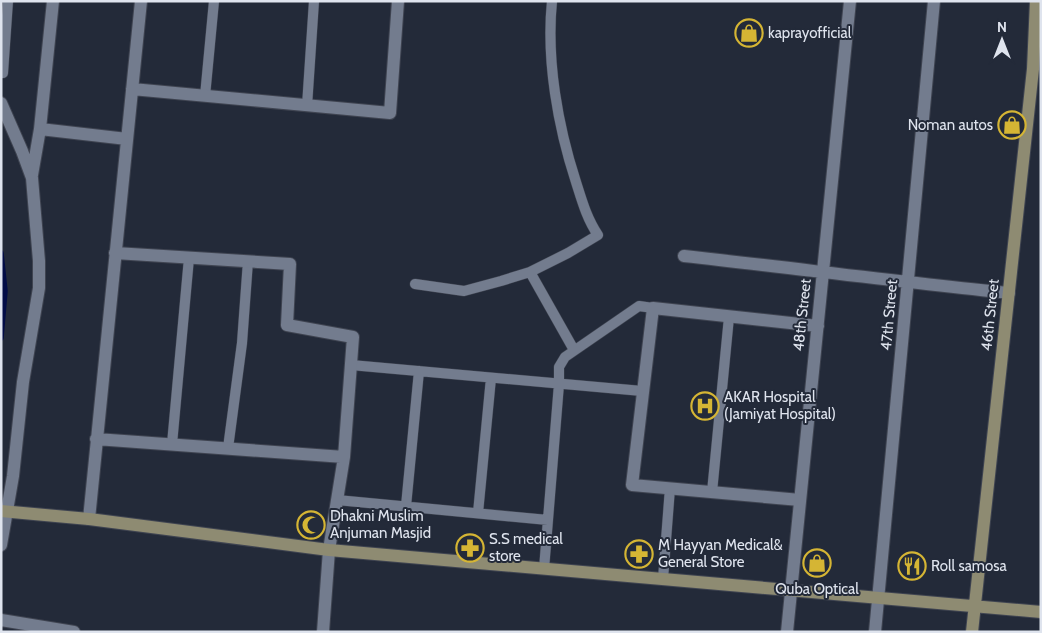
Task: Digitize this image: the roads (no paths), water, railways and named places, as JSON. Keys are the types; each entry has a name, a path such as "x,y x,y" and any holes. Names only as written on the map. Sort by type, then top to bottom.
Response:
{"street":[{"path":"1,545 4,511 13,476 23,382 39,288 37,229 32,178 40,128 54,1"},
{"path":"89,519 141,1"},
{"path":"132,89 390,113 398,1"},
{"name":"48th Street","path":"787,632 850,1"},
{"name":"47th Street","path":"876,632 934,1"},
{"name":"46th Street","path":"972,632 1033,69 1036,1"},
{"path":"1,103 32,178"},
{"path":"40,128 127,139"},
{"path":"115,253 290,264 287,325 353,337 344,457 329,550 323,632"},
{"path":"684,256 1009,293"},
{"path":"800,500 632,485 642,391 654,308 818,326"},
{"path":"96,439 344,457"},
{"path":"4,511 89,519 329,550 1041,612"},
{"path":"1,620 74,632"}],"lane":[{"path":"3,73 8,1"},
{"path":"204,96 214,1"},
{"path":"307,106 314,1"},
{"path":"415,284 464,290 501,281 530,272 598,235 588,221 566,149 550,54 552,1"},
{"path":"172,444 189,258"},
{"path":"228,448 242,343 248,261"},
{"path":"530,272 574,350"},
{"path":"544,569 559,367 565,357 574,350 638,306 654,308"},
{"path":"712,492 729,317"},
{"path":"351,365 642,391"},
{"path":"406,506 419,371"},
{"path":"478,513 491,378"},
{"path":"663,579 670,488"},
{"path":"337,500 548,520"}],"waterway":[{"path":"1,253 5,291 1,338"}],"place":[{"name":"kaprayofficial","path":"749,33"},
{"name":"Noman autos","path":"1012,125"},
{"name":"AKAR Hospital (Jamiyat Hospital)","path":"705,406"},
{"name":"Dhakni Muslim Anjuman Masjid","path":"311,525"},
{"name":"S.S medical store","path":"470,548"},
{"name":"M Hayyan Medical& General Store","path":"639,554"},
{"name":"Quba Optical","path":"817,563"},
{"name":"Roll samosa","path":"912,566"}]}
